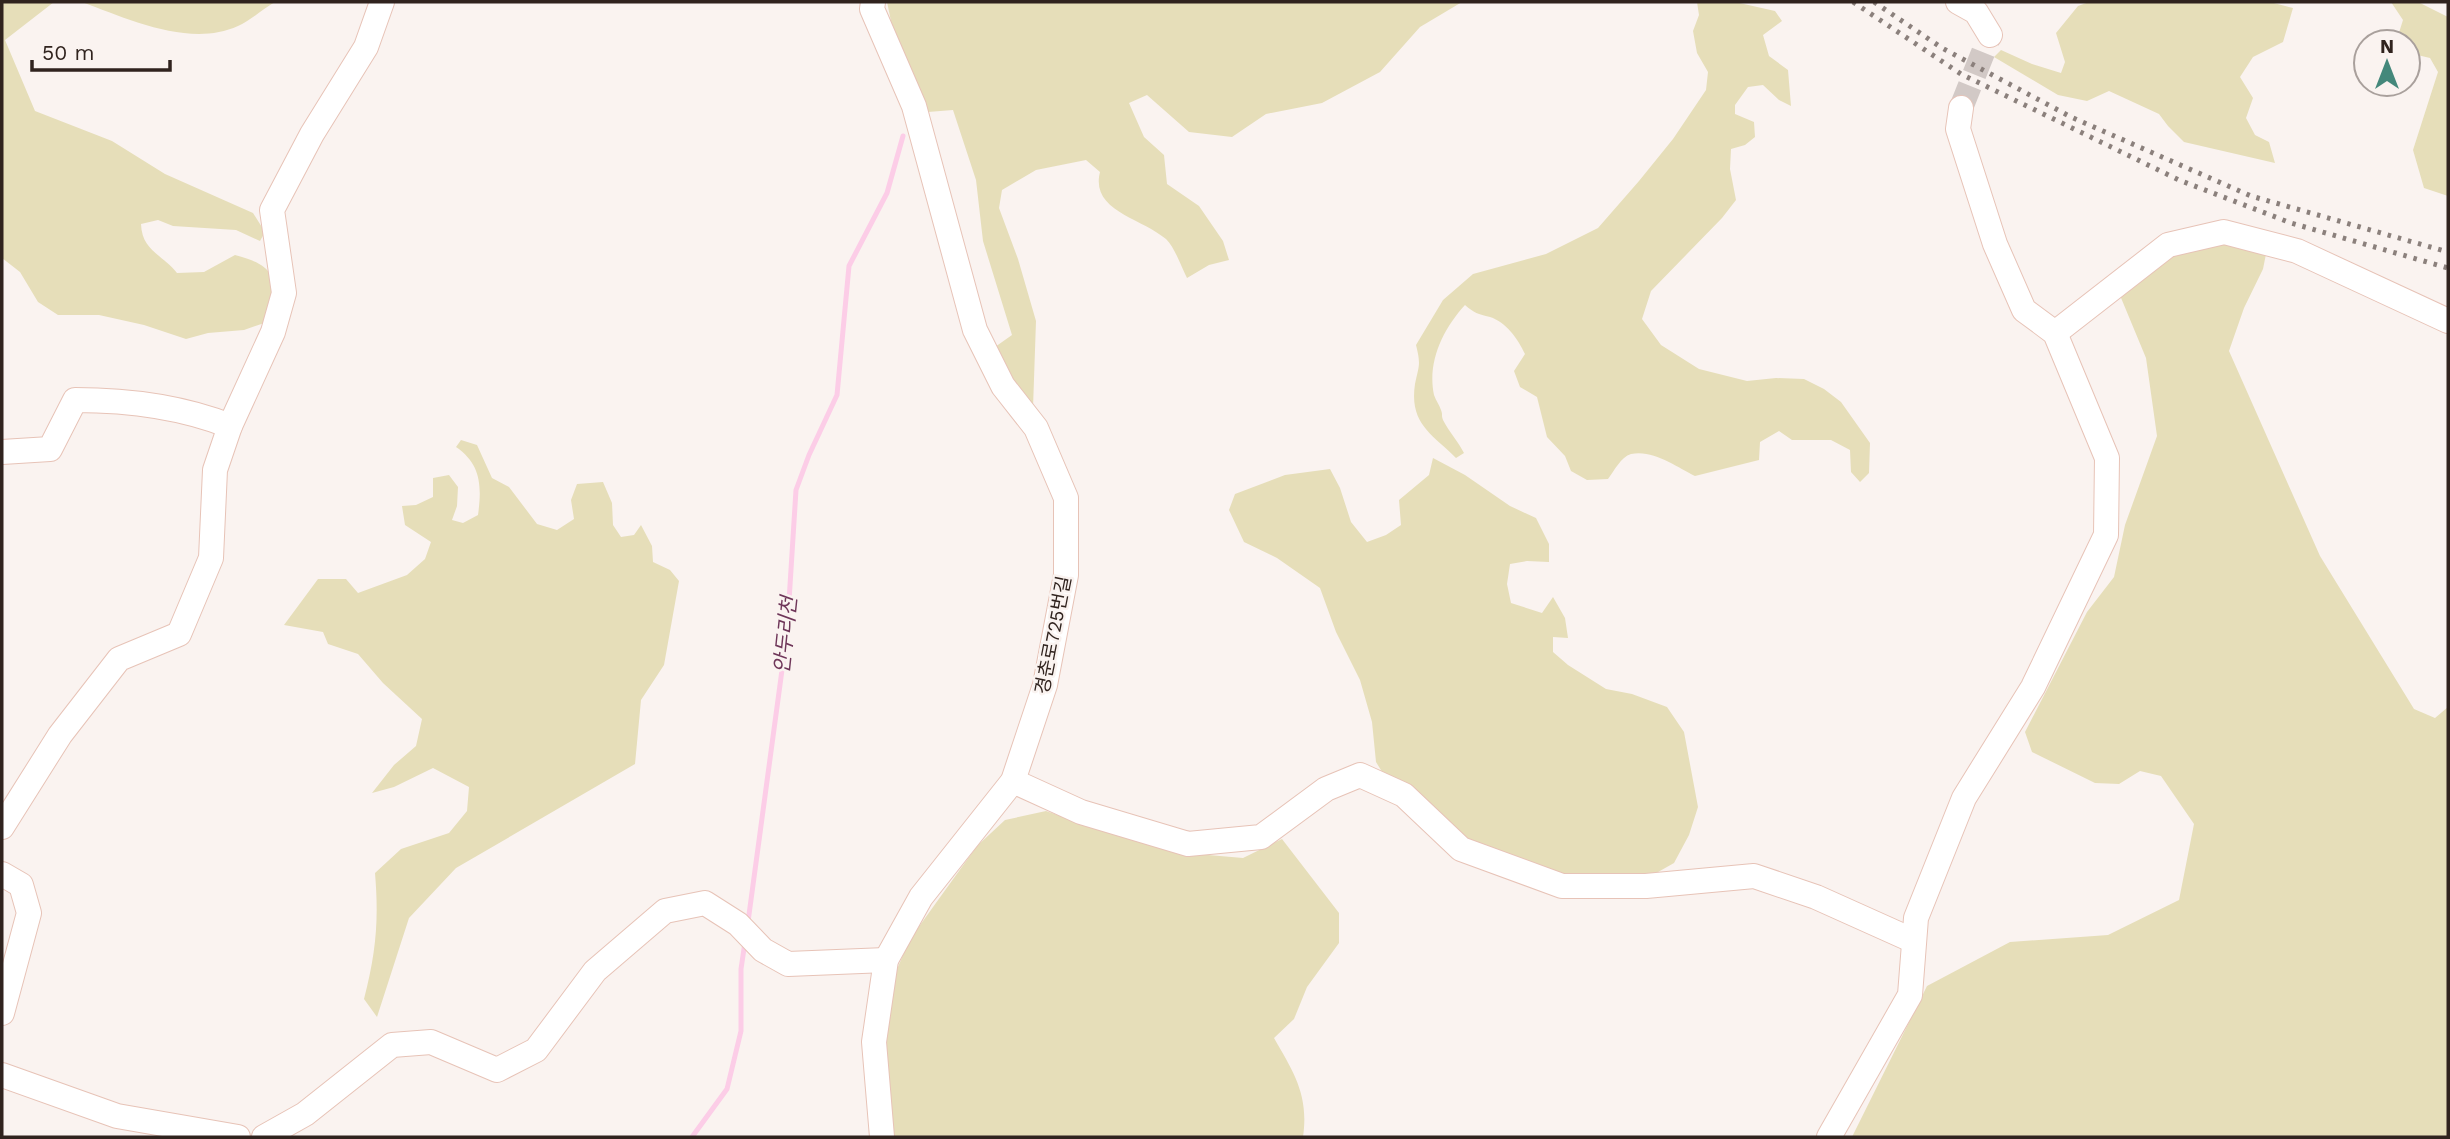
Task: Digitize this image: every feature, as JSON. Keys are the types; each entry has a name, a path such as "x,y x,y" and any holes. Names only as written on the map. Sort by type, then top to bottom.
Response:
{"street":[{"path":"2,827 60,735 119,659 179,634 211,558 215,470 229,426 273,332 284,293 272,210 313,134 366,47 382,2"},
{"name":"경춘로725번길","path":"873,2 872,9 914,106 975,330 1003,386 1036,428 1066,498 1066,575 1045,685 1013,780 921,897 886,960 874,1042 882,1137"},
{"path":"1958,2 1976,12 1990,35"},
{"path":"1829,1137 1910,995 1916,918 1964,798 2033,687 2106,535 2107,458 2055,334 2024,310 1994,244 1958,129 1961,108"},
{"path":"2055,334 2168,245 2224,232 2297,251 2448,321"},
{"path":"2,452 50,449 75,400 114,400 208,417 229,426"},
{"path":"1013,780 1081,812 1188,844 1261,837 1326,789 1360,775 1404,795 1461,849 1562,886 1646,886 1754,876 1816,897 1914,941"},
{"path":"2,874 22,885 29,913 2,1013"},
{"path":"264,1137 305,1114 392,1045 432,1042 497,1070 536,1050 595,971 665,911 705,903 738,924 763,950 788,964 886,960"},
{"path":"2,1075 117,1116 238,1137"}],"shaded area":[{"path":"2,2 54,2 5,40 35,111 112,141 165,174 253,213 265,232 260,241 236,230 173,226 158,220 141,224 142,233 154,252 177,273 204,272 235,255 260,264 272,277 274,285 270,321 244,330 208,333 186,339 144,325 99,315 58,315 38,302 20,272 2,258"},
{"path":"82,2 275,2 238,26 200,34 159,29"},
{"path":"887,2 1462,2 1420,27 1380,72 1322,103 1266,114 1232,137 1189,132 1147,95 1129,103 1144,137 1164,155 1167,184 1199,206 1223,241 1229,260 1209,265 1187,278 1166,239 1110,205 1099,185 1100,172 1086,160 1036,170 1002,190 999,208 1018,259 1036,321 1033,408 1022,399 995,347 1012,335 983,241 976,180 953,110 928,112 892,26"},
{"path":"1697,2 1735,2 1775,11 1782,21 1763,35 1769,56 1788,70 1791,106 1779,100 1763,85 1748,87 1735,105 1735,114 1754,122 1755,137 1745,145 1731,149 1730,169 1736,200 1651,291 1642,319 1661,345 1699,369 1747,381 1804,379 1824,389 1841,402 1870,443 1869,473 1860,482 1851,472 1850,450 1831,440 1792,440 1779,431 1760,442 1759,460 1695,476 1656,456 1639,453 1631,454 1621,461 1608,479 1587,480 1571,471 1565,456 1547,437 1537,397 1520,387 1514,371 1525,354 1515,337 1501,323 1476,313 1465,305 1444,335 1435,358 1432,383 1443,420 1464,453 1456,458 1431,435 1419,419 1414,398 1419,361 1416,345 1443,300 1473,274 1546,254 1598,228 1639,181 1673,139 1706,90 1708,72 1697,53 1693,31 1699,15"},
{"path":"2089,2 2270,2 2293,8 2283,42 2253,57 2240,77 2253,98 2246,118 2255,135 2269,142 2275,163 2184,142 2159,114 2109,91 2087,101 2058,95 1994,57 2001,50 2061,73 2065,62 2056,33 2078,6"},
{"path":"2391,2 2418,2 2448,17 2448,196 2424,188 2413,150 2438,72 2430,58 2422,56 2422,28 2400,28 2403,20"},
{"path":"2221,244 2267,249 2263,269 2244,308 2229,351 2320,556 2414,709 2435,718 2448,707 2448,1137 1852,1137 1927,986 2010,942 2108,935 2179,900 2194,824 2161,776 2140,771 2119,784 2095,783 2032,752 2025,732 2087,612 2114,577 2125,525 2157,436 2146,358 2119,293 2160,258"},
{"path":"461,440 477,445 492,478 509,487 537,524 557,530 574,519 571,500 577,484 603,482 612,503 613,525 621,537 634,535 641,525 652,546 653,562 670,570 679,581 664,665 641,700 635,764 456,868 409,918 377,1017 364,999 376,936 375,873 401,849 449,833 467,811 469,787 433,768 394,787 372,793 394,765 416,746 422,719 383,683 358,654 328,644 323,632 284,625 318,579 346,579 358,593 407,575 425,559 431,542 405,525 402,506 416,505 433,497 433,478 449,475 458,487 457,506 452,520 463,523 478,515 478,476 471,461 456,447"},
{"path":"1433,458 1465,475 1510,506 1536,518 1549,544 1549,562 1527,561 1510,564 1507,584 1511,603 1542,613 1553,597 1565,618 1568,638 1553,637 1553,652 1606,689 1632,694 1667,707 1684,732 1698,807 1689,835 1674,863 1651,876 1598,880 1548,872 1471,848 1384,775 1376,762 1372,722 1360,680 1336,632 1320,588 1277,558 1244,542 1229,510 1235,494 1285,475 1330,469 1340,488 1351,522 1367,542 1386,535 1401,525 1399,500 1429,475"},
{"path":"1046,811 1174,852 1243,858 1282,839 1339,913 1339,943 1307,987 1294,1019 1274,1038 1294,1074 1302,1096 1303,1137 889,1137 884,1058 894,976 910,939 977,846 1005,820"}],"waterway":[{"name":"안두리천","path":"748,922 787,633 796,490 837,395 849,266 887,193 903,136"},
{"name":"안두리천","path":"692,1137 727,1089 741,1031 741,969 745,942"}],"tunnel":[{"path":"1961,108 1990,35"}],"railway":[{"path":"1853,2 1961,74 2179,180 2291,223 2448,268"},
{"path":"1874,2 1942,48 2071,117 2251,196 2448,252"}]}
